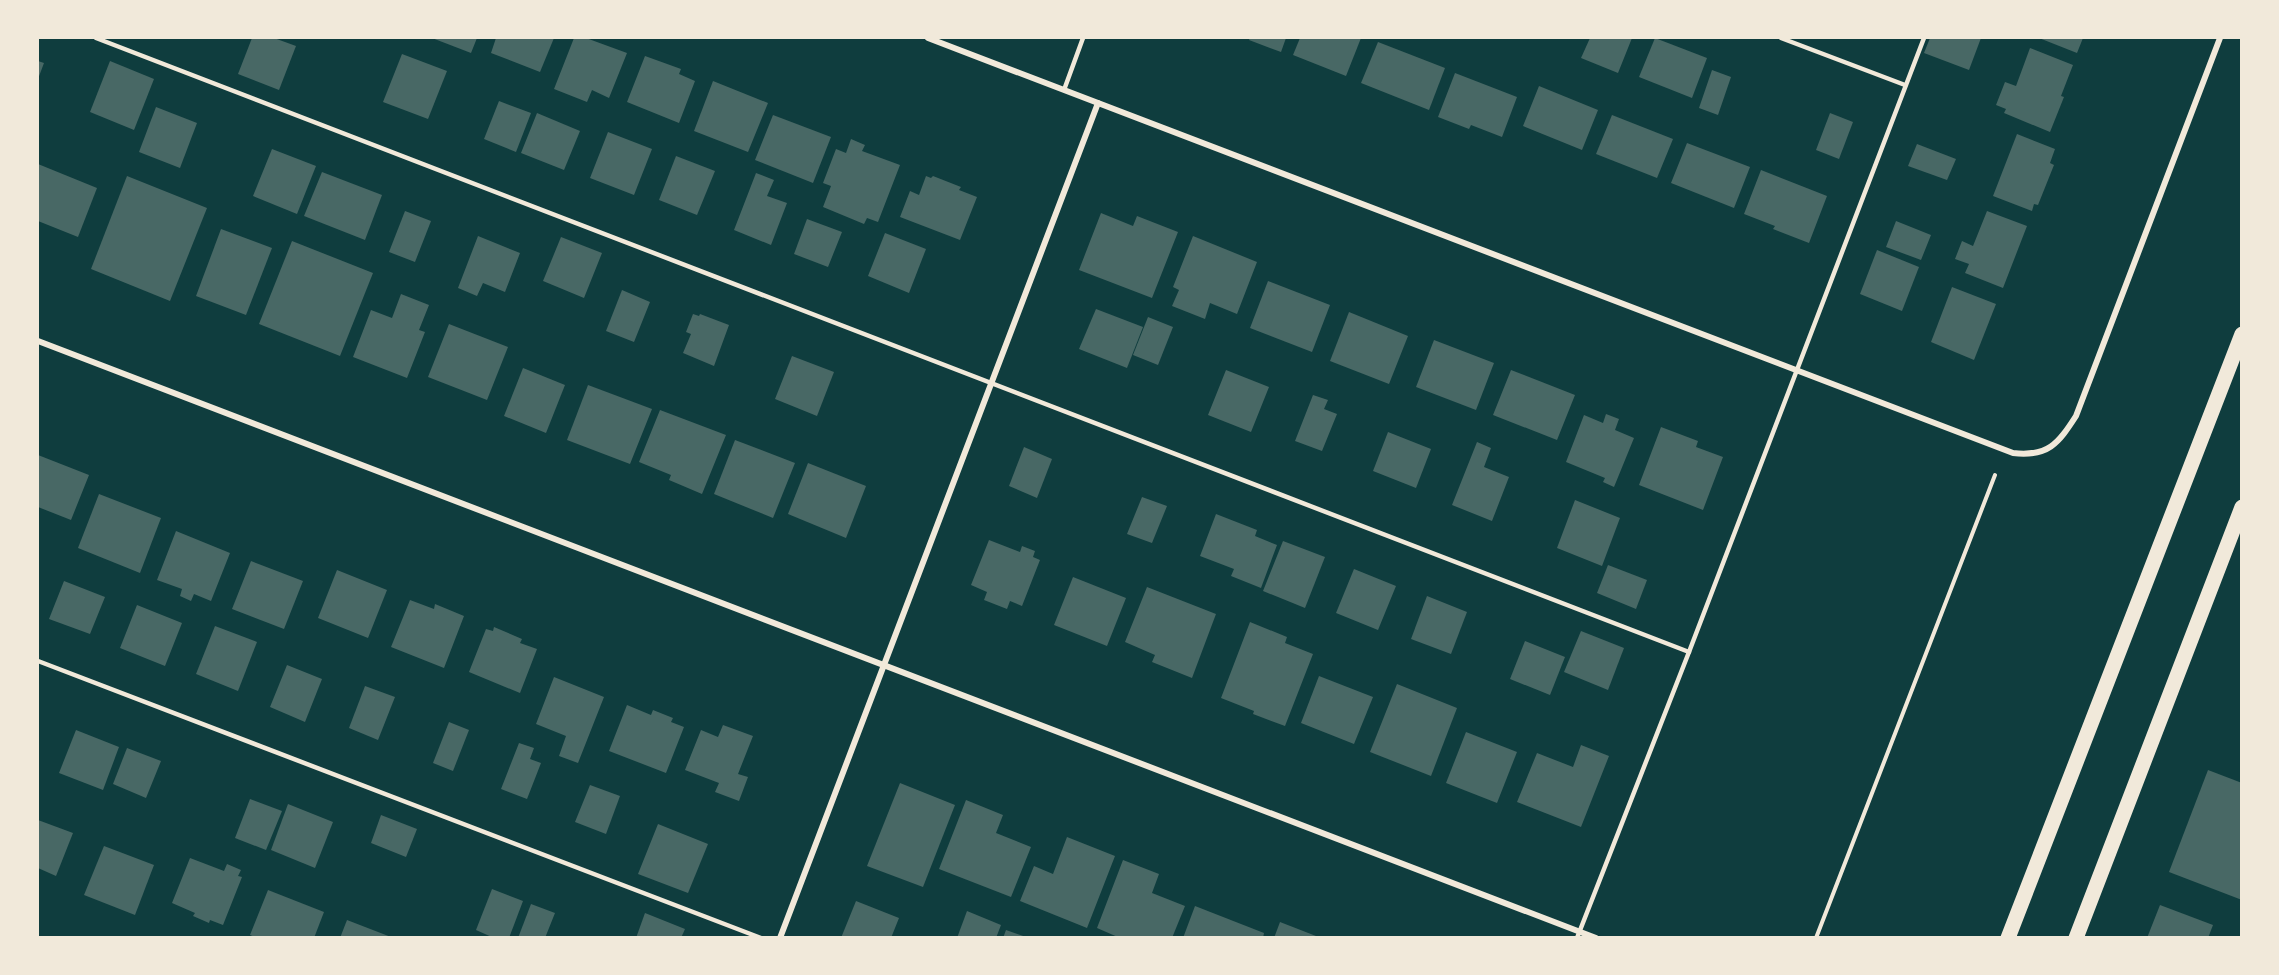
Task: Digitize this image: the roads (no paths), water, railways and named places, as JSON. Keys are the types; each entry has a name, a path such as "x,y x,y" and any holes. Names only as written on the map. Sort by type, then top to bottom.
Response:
{"main road":[{"path":"2008,938 2241,334"},
{"path":"2076,938 2236,537 2241,507"}],"street":[{"path":"928,38 2013,453 2040,454 2064,434 2076,416 2220,38"},
{"path":"780,938 1098,103"},
{"path":"38,341 885,665 1578,934 1596,938"}],"lane":[{"path":"96,38 1689,652"},
{"path":"1064,90 1083,38"},
{"path":"1781,38 1905,85"},
{"path":"1578,934 1689,652 1924,38"},
{"path":"38,661 761,938"}]}
